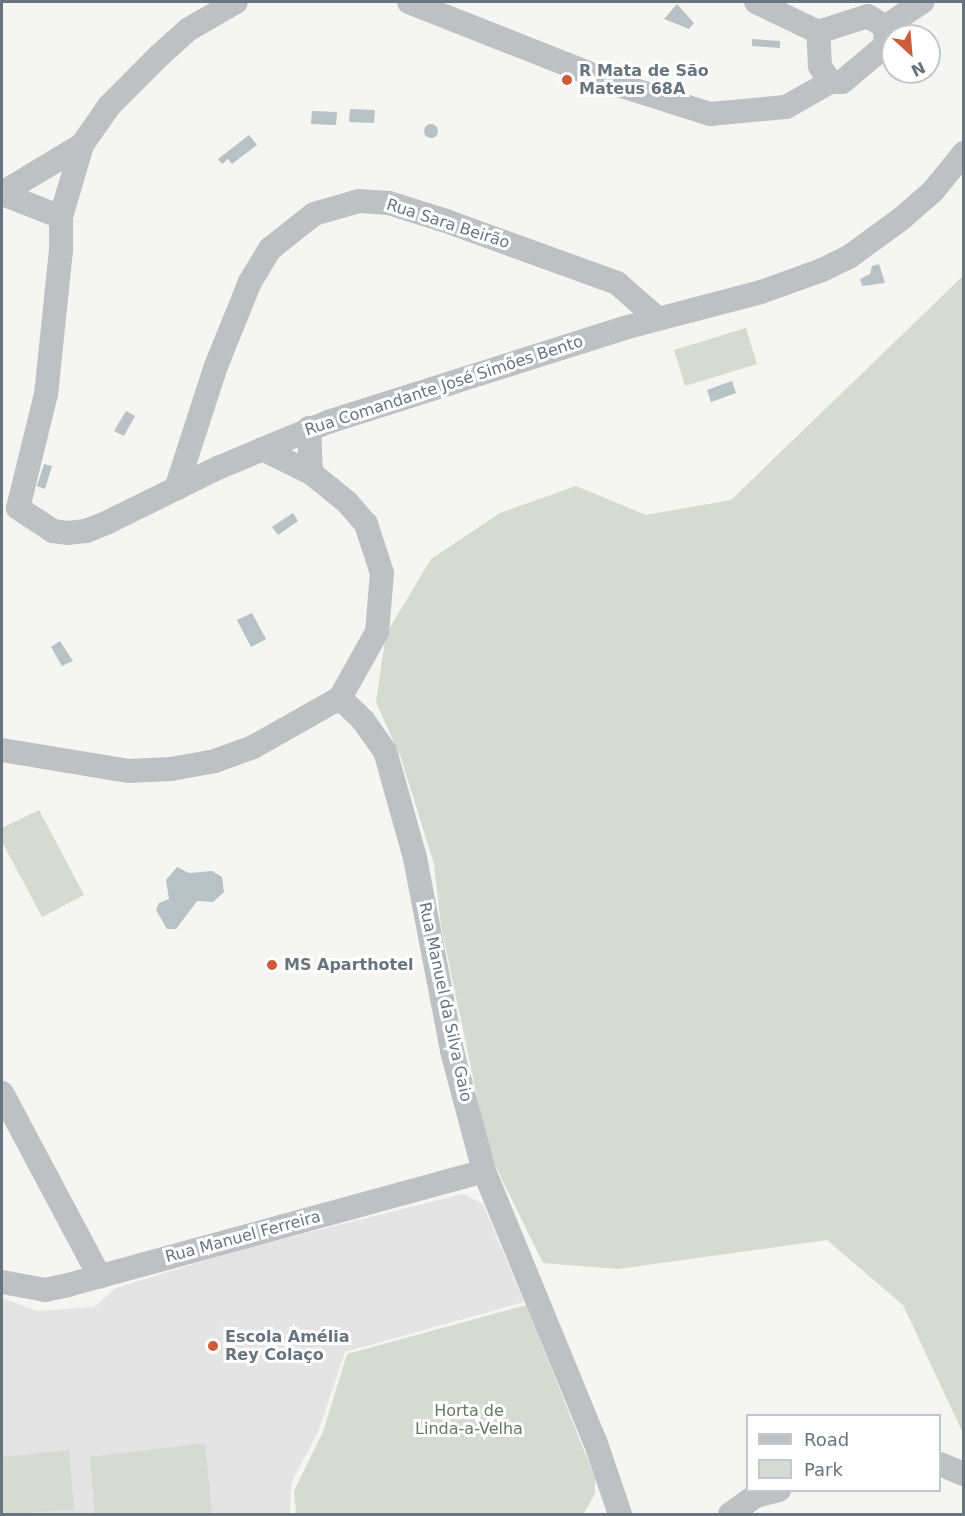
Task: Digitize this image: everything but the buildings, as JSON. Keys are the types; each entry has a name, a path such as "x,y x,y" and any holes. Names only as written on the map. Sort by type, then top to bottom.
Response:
{"street":[{"path":"2,193 82,145 109,106 159,55 189,29 236,2"},
{"path":"409,2 619,85 710,114 786,107 830,82 842,82 881,51"},
{"path":"756,2 818,32 868,16 881,24"},
{"path":"889,24 922,2"},
{"path":"818,32 820,66 830,82"},
{"name":"Rua Comandante José Simões Bento","path":"82,145 61,217 61,250 46,394 10,507 53,531 86,531 220,467 309,428 624,327 777,287 849,257 902,219 933,191 963,153"},
{"path":"2,193 61,217"},
{"name":"Rua Sara Beirão","path":"176,489 216,366 260,264 291,229 314,214 359,201 389,203 617,283 657,318"},
{"path":"617,283 624,327"},
{"path":"309,428 311,473"},
{"path":"195,432 220,467"},
{"path":"2,750 129,771 171,769 215,761 253,747 340,698 377,632 382,573 366,524 347,502 311,473 262,449"},
{"name":"Rua Manuel da Silva Gaio","path":"340,698 363,720 385,751 415,858 452,1051 484,1171 595,1442 620,1515"},
{"path":"2,1093 100,1277"},
{"name":"Rua Manuel Ferreira","path":"2,1282 45,1290 100,1277 484,1171"},
{"path":"941,1465 963,1474"},
{"path":"730,1515 756,1496 774,1492"}],"shaded area":[{"path":"677,4 694,23 689,29 664,19"},
{"path":"752,39 780,41 780,48 752,46"},
{"path":"350,109 375,110 374,123 349,122"},
{"path":"312,111 337,112 336,125 311,124"},
{"path":"428,124 434,124 438,131 434,138 428,138 424,134 424,128"},
{"path":"249,135 257,145 232,164 228,159 222,164 218,159"},
{"path":"879,264 885,283 862,286 860,279 870,274 872,266"},
{"path":"732,381 736,393 711,402 707,390"},
{"path":"126,411 135,416 124,436 114,431"},
{"path":"44,464 52,466 45,489 37,486"},
{"path":"293,513 298,521 278,535 272,527"},
{"path":"252,613 266,639 251,647 237,620"},
{"path":"60,641 73,661 62,666 51,647"},
{"path":"177,867 189,873 212,871 222,877 224,892 213,902 197,901 176,929 167,929 156,910 159,903 169,899 166,880"},
{"path":"463,1194 483,1204 524,1302 345,1352 319,1429 291,1484 290,1514 2,1514 2,1298 37,1311 94,1307 116,1288 242,1249"}],"green space":[{"path":"963,276 963,1433 903,1305 827,1240 618,1269 543,1263 489,1153 441,926 434,864 401,758 376,702 386,634 431,559 500,513 576,486 646,515 731,500"},
{"path":"746,328 757,364 685,386 674,350"},
{"path":"39,810 84,895 42,917 2,842 2,828"},
{"name":"Horta de Linda-a-Velha","path":"526,1305 595,1478 595,1494 584,1513 296,1514 294,1491 323,1432 347,1354"},
{"path":"205,1443 212,1514 95,1514 90,1457"},
{"path":"69,1450 74,1510 2,1514 2,1457"}],"place":[{"name":"R Mata de São Mateus 68A","path":"567,80"},
{"name":"MS Aparthotel","path":"272,965"},
{"name":"Escola Amélia Rey Colaço","path":"213,1346"}]}
